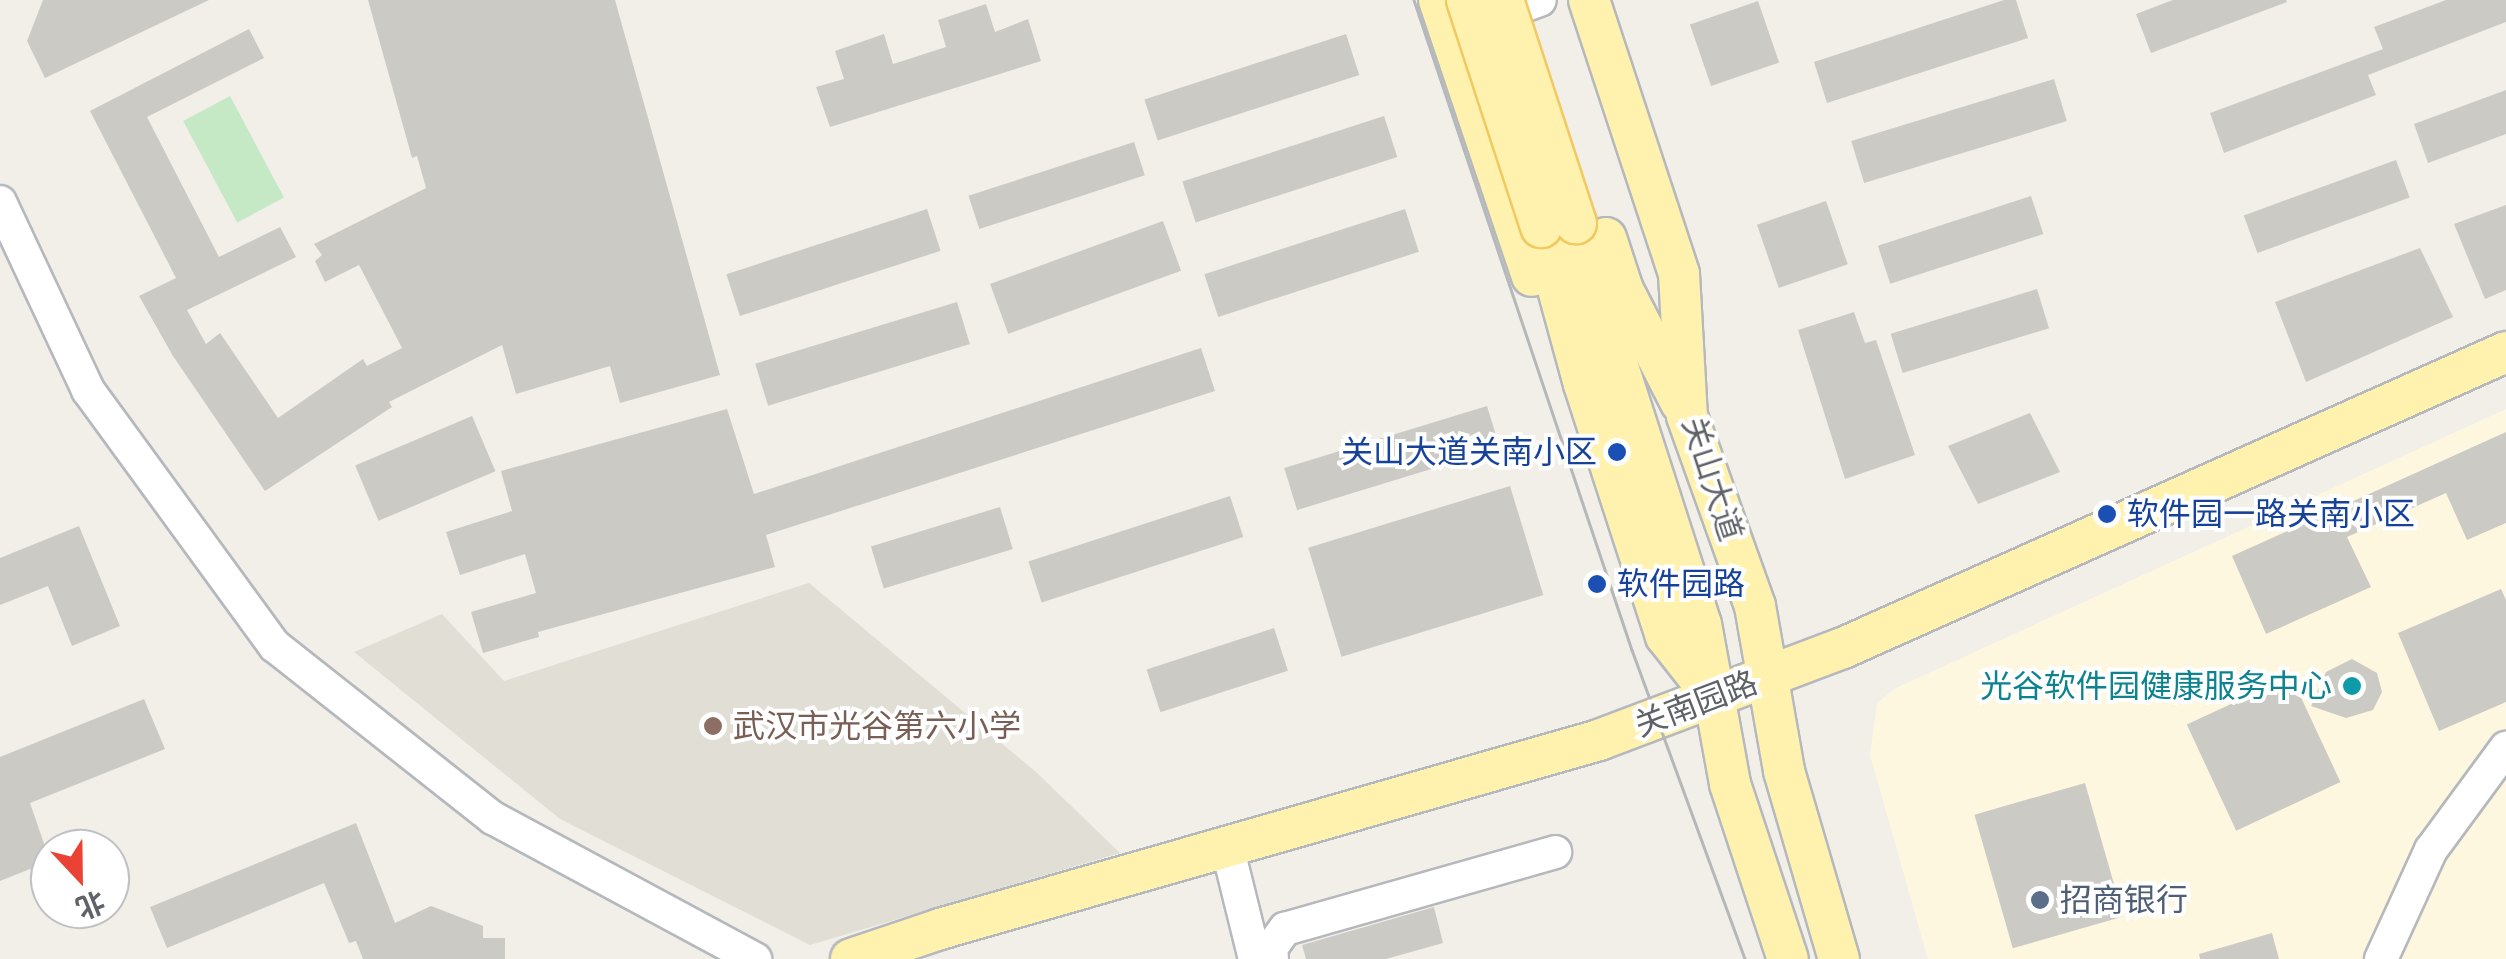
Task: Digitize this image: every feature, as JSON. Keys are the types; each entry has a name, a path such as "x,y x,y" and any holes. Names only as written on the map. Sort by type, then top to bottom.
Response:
{"main road":[{"path":"1503,0 1586,218 1687,416"},
{"path":"1529,0 1586,218"},
{"path":"1562,0 1586,218 1584,384"},
{"name":"关山大道","path":"1589,0 1678,274 1687,416 1756,606 1784,771 1839,959"},
{"path":"1452,11 1586,218"},
{"path":"1452,11 1517,239 1584,384 1666,636 1716,707"},
{"name":"关山大道","path":"1586,218 1598,304 1701,624 1730,784 1788,959"},
{"name":"关南园路","path":"1770,688 1843,648 2506,352"},
{"name":"关南园路","path":"911,959 1599,740 1770,688 1853,670 2506,378"},
{"name":"关南园路","path":"851,959 1230,856"}],"street":[{"path":"1452,11 1540,0"},
{"path":"0,202 88,390 275,646 493,818 755,959"},
{"path":"2381,959 2431,850 2506,748"},
{"path":"1272,959 1271,948 1285,929 1555,852"},
{"path":"1230,856 1255,959"}],"shaded area":[{"path":"2506,409 2506,959 1928,959 1870,755 1877,703 1896,688"},
{"name":"武汉市光谷第六小学","path":"809,583 1036,772 1120,853 810,945 560,819 354,652 442,614 504,681"}],"green space":[{"path":"230,96 284,198 237,222 183,121"}],"building":[{"path":"43,0 209,0 45,78 27,41"},
{"path":"368,0 615,0 720,375 620,403 610,366 516,394 502,345 389,402 392,407 265,491 173,356 139,296 176,278 90,111 249,29 264,58 147,117 219,257 280,227 296,257 187,310 206,344 220,333 278,418 363,359 367,366 402,348 359,265 325,282 315,261 322,255 314,244 426,188 417,156 412,158"},
{"path":"2004,0 2016,0 2028,38 1827,103 1814,62"},
{"path":"2173,0 2287,2 2151,53 2136,14"},
{"path":"2446,0 2506,0 2506,22 2368,75 2376,95 2224,153 2210,113 2383,49 2374,27"},
{"path":"1758,1 1779,62 1711,86 1690,24"},
{"path":"986,4 995,32 1028,19 1041,61 830,127 816,87 844,79 835,51 884,34 893,64 946,47 938,20"},
{"path":"1346,34 1359,75 1158,140 1144,100"},
{"path":"2054,79 2067,121 1864,183 1851,141"},
{"path":"2506,90 2506,134 2428,163 2414,124"},
{"path":"1384,116 1397,157 1196,222 1182,182"},
{"path":"1134,142 1145,175 979,229 969,196"},
{"path":"2396,160 2410,198 2257,253 2244,215"},
{"path":"2031,196 2043,234 1890,284 1878,246"},
{"path":"1826,201 1848,264 1779,288 1757,225"},
{"path":"2506,205 2506,290 2485,299 2454,224"},
{"path":"927,209 941,251 740,316 726,274"},
{"path":"1405,209 1419,252 1218,317 1204,274"},
{"path":"1163,221 1181,271 1008,334 990,284"},
{"path":"2420,248 2453,317 2306,382 2275,302"},
{"path":"2037,289 2049,328 1903,373 1891,334"},
{"path":"957,302 970,344 768,406 755,364"},
{"path":"1854,312 1865,343 1876,340 1915,455 1845,479 1798,330"},
{"path":"1201,348 1215,391 766,535 775,567 538,632 539,637 483,653 471,612 536,593 525,554 460,575 446,532 512,511 501,471 727,409 754,494"},
{"path":"1487,406 1500,448 1297,510 1284,468"},
{"path":"2030,413 2060,472 1978,504 1948,446"},
{"path":"472,416 495,471 379,521 355,466"},
{"path":"2506,432 2506,523 2467,540 2446,493 2347,537 2371,587 2266,634 2232,556"},
{"path":"1510,486 1543,595 1342,657 1308,548"},
{"path":"1230,496 1243,537 1042,602 1028,562"},
{"path":"1000,507 1013,549 884,589 871,546"},
{"path":"79,526 120,626 72,646 48,586 0,605 0,558"},
{"path":"2501,589 2506,600 2506,702 2439,731 2398,633"},
{"path":"1274,628 1288,671 1160,712 1147,669"},
{"name":"光谷软件园健康服务中心","path":"2352,659 2377,673 2382,692 2373,710 2346,718 2311,706 2326,672"},
{"path":"2291,676 2340,782 2236,831 2187,725"},
{"path":"144,699 165,749 30,803 39,829 30,829 30,869 0,881 0,757"},
{"path":"2085,783 2123,917 2013,948 1974,815"},
{"path":"356,823 395,923 431,906 483,926 483,938 505,938 505,959 363,959 356,941 349,943 324,883 167,948 150,907"},
{"path":"1434,907 1443,943 1386,959 1306,959 1302,945"},
{"path":"2272,933 2279,959 2200,959 2199,954"}],"tram line":[{"path":"1414,0 1632,650 1745,959"}],"place":[{"name":"关山大道关南小区","path":"1617,452"},
{"name":"软件园一路关南小区","path":"2107,514"},
{"name":"软件园路","path":"1597,584"},
{"name":"光谷软件园健康服务中心","path":"2352,686"},
{"name":"武汉市光谷第六小学","path":"713,726"},
{"name":"招商银行","path":"2040,900"}]}
